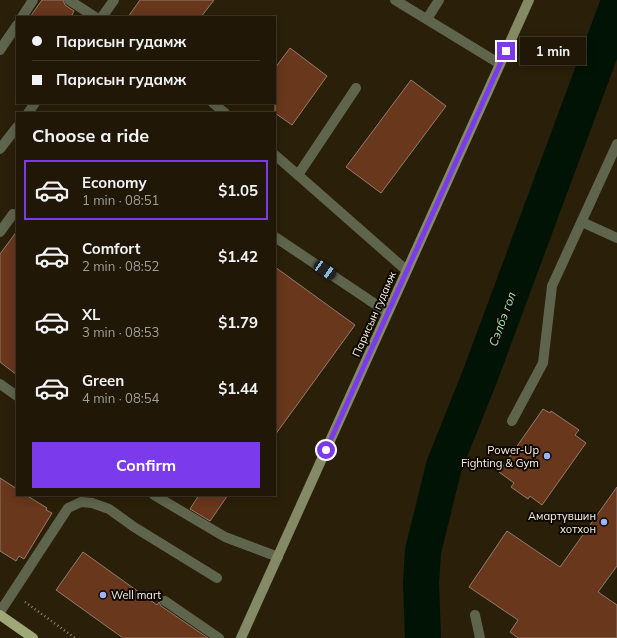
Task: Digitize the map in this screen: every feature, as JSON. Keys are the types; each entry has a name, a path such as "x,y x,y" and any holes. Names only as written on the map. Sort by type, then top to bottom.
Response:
{"main road":[{"path":"0,614 33,638"}],"street":[{"path":"23,16 34,0"},
{"path":"70,0 94,16"},
{"path":"103,16 114,0"},
{"path":"396,0 500,64"},
{"path":"427,19 439,0"},
{"name":"Парисын гудамж","path":"242,638 406,270 529,0"},
{"path":"0,50 16,26"},
{"path":"298,175 356,88"},
{"path":"214,104 224,112"},
{"path":"0,149 4,137 16,129"},
{"path":"512,422 543,363 552,286 617,144"},
{"path":"276,156 406,270"},
{"path":"0,232 13,214"},
{"path":"582,222 617,238"},
{"path":"276,238 388,312"},
{"path":"0,384 16,395"},
{"path":"156,496 225,537 278,557"},
{"path":"0,614 12,593 68,508 81,502 92,503 109,509 134,527 217,578"},
{"path":"165,601 219,638"},
{"path":"475,615 480,638"}],"path":[{"path":"12,593 75,638"}],"building":[{"path":"42,0 63,0 65,5 74,11 72,16 31,16"},
{"path":"140,0 214,0 202,16 129,16"},
{"path":"290,48 327,76 292,125 275,112 276,67"},
{"path":"411,80 446,106 381,193 346,167"},
{"path":"16,232 16,374 0,362 0,254"},
{"path":"276,268 355,325 276,434"},
{"path":"543,409 550,413 551,411 579,430 575,435 586,443 542,505 530,496 528,499 511,487 514,483 499,472"},
{"path":"0,478 16,488 16,496 28,496 47,508 46,510 52,513 24,559 19,556 16,561 0,551"},
{"path":"617,487 617,566 598,592 617,605 617,638 518,638 510,632 518,620 469,587 507,531 560,567"},
{"path":"198,496 227,496 210,521 190,509"},
{"name":"Well mart","path":"83,552 157,605 159,602 161,606 208,638 123,638 56,590"}],"waterway":[{"name":"Сэлбэ гол","path":"423,638 421,583 423,551 444,466 480,376 617,7"}],"place":[{"name":"Power-Up Fighting & Gym","path":"547,456"},
{"name":"Амартүвшин хотхон","path":"604,522"},
{"name":"Well mart","path":"103,595"}],"route":[{"path":"326,450 506,51"}]}
